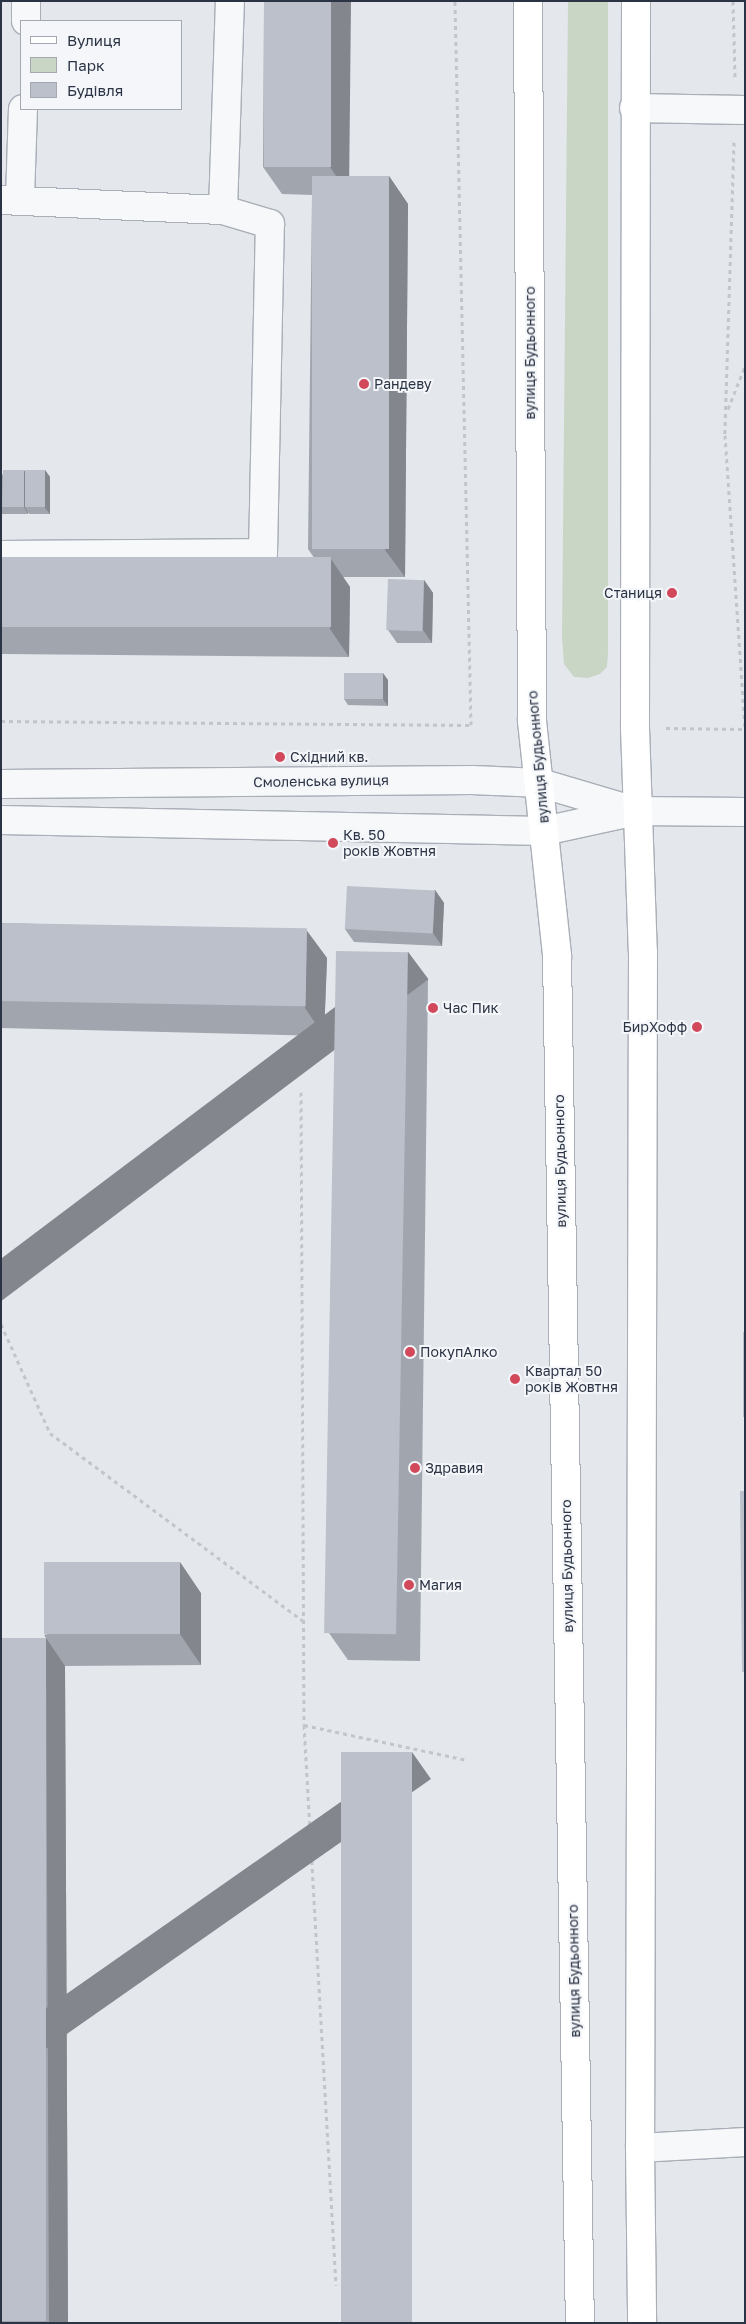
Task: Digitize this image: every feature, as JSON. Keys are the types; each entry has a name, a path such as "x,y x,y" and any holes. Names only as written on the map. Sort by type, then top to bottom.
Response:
{"main road":[{"name":"вулиця Будьонного","path":"528,1 532,721 557,956 580,2323"},
{"path":"636,1 634,108 635,728 636,811 643,952 640,2148 642,2323"}],"street":[{"path":"26,1 26,20"},
{"path":"223,210 230,1"},
{"path":"634,108 740,110"},
{"path":"1,555 263,553 270,224 223,210 11,200 23,110"},
{"name":"Смоленська вулиця","path":"1,784 472,780 540,783 636,811"},
{"name":"Смоленська вулиця","path":"1,820 544,831 636,811 745,812"},
{"path":"640,2148 745,2142"}],"path":[{"path":"1,721 471,725 455,1"},
{"path":"635,728 744,729 726,413 740,110 733,1"},
{"path":"726,413 745,366"},
{"path":"301,1092 304,1725 337,2293"},
{"path":"1,1324 50,1433 304,1621"},
{"path":"304,1725 467,1760"}],"green space":[{"path":"568,1 608,1 608,652 607,667 600,674 588,678 574,677 564,664 562,637"}],"building":[{"path":"264,1 331,1 331,167 264,167"},
{"path":"312,176 389,176 389,549 312,549"},
{"path":"3,470 24,470 24,507 1,507 1,473 3,503"},
{"path":"25,470 45,470 45,507 25,507"},
{"path":"1,557 331,557 331,627 1,627"},
{"path":"388,579 424,580 422,631 386,630"},
{"path":"344,673 383,673 383,699 344,699"},
{"path":"347,886 435,891 433,934 345,929"},
{"path":"1,923 307,928 306,1006 1,1001"},
{"path":"336,951 408,952 396,1634 324,1633"},
{"path":"743,1332 745,1332 745,1417 743,1417"},
{"path":"740,1491 745,1491 745,1672 742,1672"},
{"path":"44,1562 180,1562 180,1634 44,1634"},
{"path":"1,1638 46,1638 46,2321 1,2321"},
{"path":"341,1752 412,1752 412,2323 341,2323"}],"place":[{"name":"Рандеву","path":"364,384"},
{"name":"Станиця","path":"672,593"},
{"name":"Східний кв.","path":"280,757"},
{"name":"Кв. 50 років Жовтня","path":"333,843"},
{"name":"Час Пик","path":"433,1008"},
{"name":"БирХофф","path":"697,1027"},
{"name":"ПокупАлко","path":"410,1352"},
{"name":"Квартал 50 років Жовтня","path":"515,1379"},
{"name":"Здравия","path":"415,1468"},
{"name":"Магия","path":"409,1585"}]}
